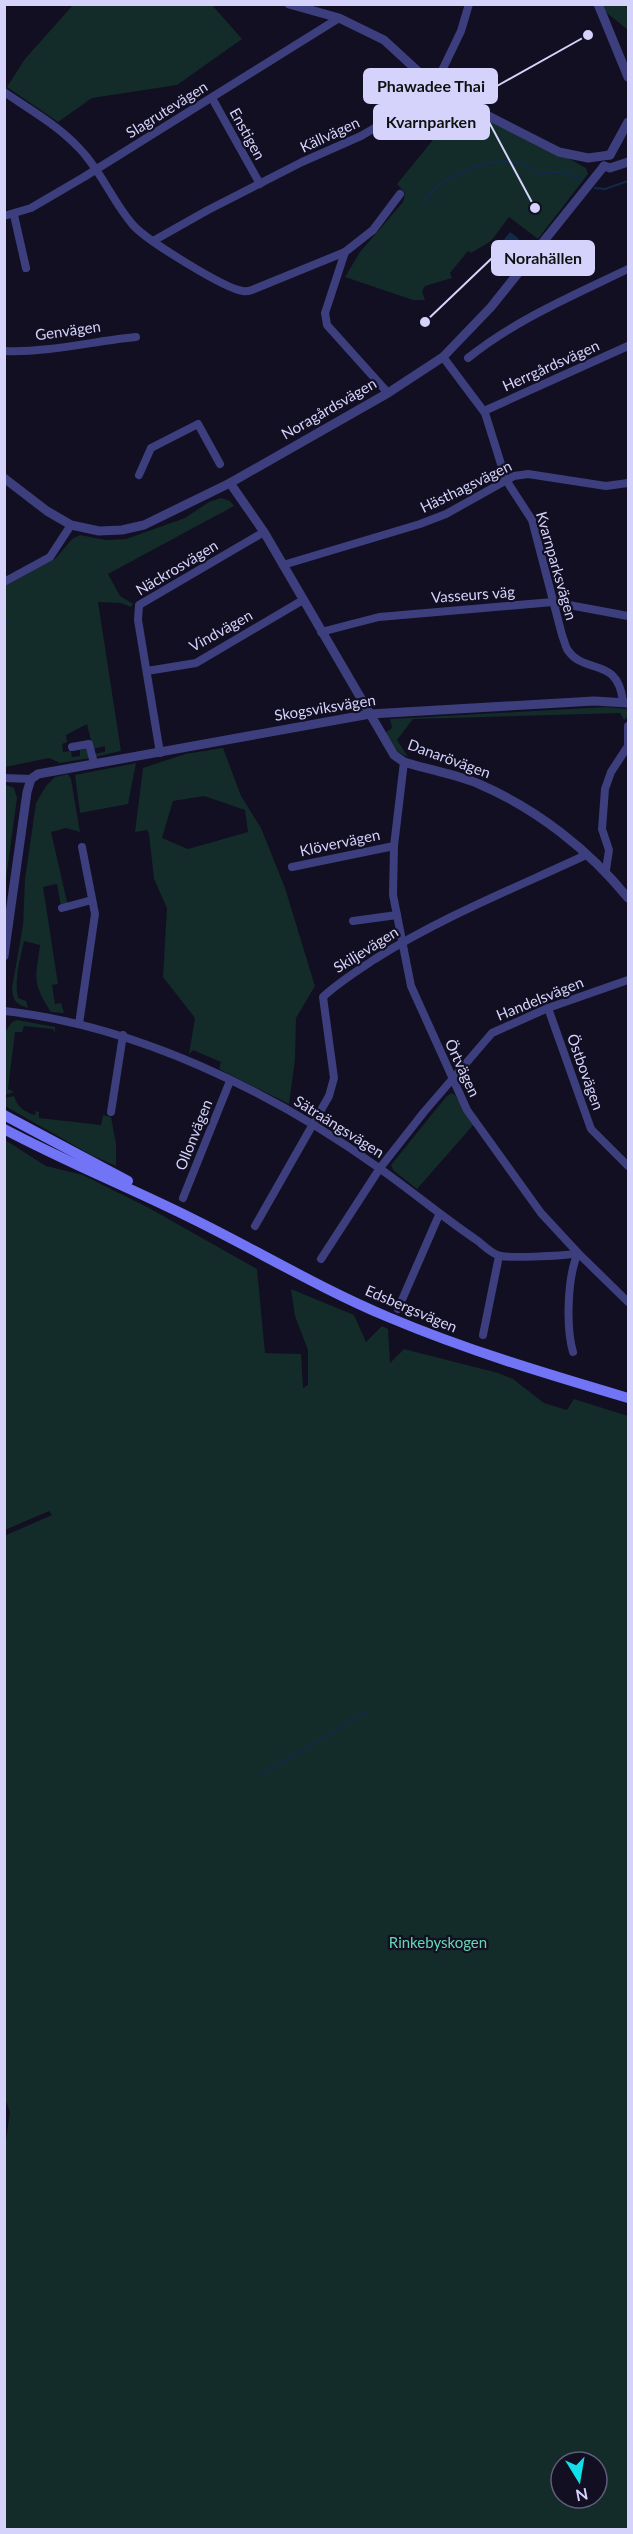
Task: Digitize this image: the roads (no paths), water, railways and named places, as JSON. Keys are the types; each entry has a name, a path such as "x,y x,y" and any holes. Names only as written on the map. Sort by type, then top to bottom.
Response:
{"main road":[{"name":"Edsbergsvägen","path":"4,1115 168,1202 193,1219"},
{"name":"Edsbergsvägen","path":"4,1129 64,1160 193,1219 386,1317 443,1340 628,1398"}],"street":[{"path":"289,4 339,18 384,40 421,74 469,106 559,152 608,161 628,162"},
{"name":"Källvägen","path":"153,241 260,184 372,130 402,112 436,83 461,31 469,4"},
{"path":"598,4 628,76"},
{"name":"Slagrutevägen","path":"4,216 14,215 31,208 339,18"},
{"path":"4,92 77,145 97,168 124,214 135,227 153,241 202,271 243,291 298,273 345,252 373,230 400,194"},
{"name":"Enstigen","path":"212,98 260,184"},
{"name":"Noragårdsvägen","path":"4,478 46,511 71,525 99,531 122,530 144,525 230,483 388,393 443,357 491,307 608,161 628,122"},
{"path":"14,215 26,268"},
{"path":"345,252 325,313 327,325 388,393"},
{"path":"468,357 498,334 530,316 628,269"},
{"name":"Genvägen","path":"4,351 49,349 136,337"},
{"name":"Herrgårdsvägen","path":"484,411 628,346"},
{"name":"Kvarnparksvägen","path":"443,357 484,411 506,480 532,520 568,650 612,675 622,689 626,703"},
{"path":"139,475 151,448 198,424 220,464"},
{"name":"Hästhagsvägen","path":"283,565 290,561 369,541 420,525 446,514 506,480 528,474 606,486 628,483"},
{"name":"Danarövägen","path":"230,483 264,532 394,755 404,762 479,784 541,816 606,870 628,898"},
{"path":"4,582 50,557 71,525"},
{"name":"Näckrosvägen","path":"160,753 138,620 138,605 264,532"},
{"name":"Vindvägen","path":"147,671 196,663 303,600"},
{"name":"Vasseurs väg","path":"321,632 379,617 553,602 628,616"},
{"name":"Skogsviksvägen","path":"31,779 38,774 94,763 370,714 594,701 626,703"},
{"path":"606,870 609,850 602,829 605,789 610,772 622,759 628,746 628,726"},
{"path":"72,747 89,744 94,763"},
{"name":"Örtvägen","path":"404,762 394,846 393,894 411,986 467,1110 541,1213 578,1253"},
{"path":"4,778 31,779 27,792 4,956"},
{"name":"Klövervägen","path":"292,867 394,846"},
{"path":"79,1024 95,914 82,847"},
{"name":"Skiljevägen","path":"255,1226 329,1096 334,1078 324,997 337,984 402,942 482,902 586,855"},
{"path":"62,908 92,900"},
{"path":"352,921 397,915"},
{"name":"Handelsvägen","path":"321,1259 380,1168 424,1112 492,1033 548,1008 628,980"},
{"name":"Östbovägen","path":"548,1008 591,1129 628,1166"},
{"name":"Sätraängsvägen","path":"4,1011 79,1024 123,1035 230,1081 312,1124 380,1168 439,1215 500,1256"},
{"path":"111,1112 123,1035"},
{"name":"Ollonvägen","path":"183,1198 230,1081"},
{"path":"398,1309 439,1215"},
{"path":"573,1352 569,1337 573,1265 578,1253"},
{"path":"483,1335 500,1256 578,1253 628,1302"}],"water":[{"path":"510,232 519,239 502,261 492,254"}],"waterway":[{"path":"467,170 488,163 509,161 523,164 540,174 562,172 582,180"},
{"path":"423,204 431,192 441,184 465,171"},
{"path":"595,188 605,189 628,181"},
{"path":"4,624 11,623"},
{"path":"261,1775 366,1712"}],"place":[{"name":"Phawadee Thai","path":"588,35"},
{"name":"Kvarnparken","path":"535,208"},
{"name":"Norahällen","path":"425,322"}],"park label":[{"name":"Rinkebyskogen","path":"438,1943"}]}
